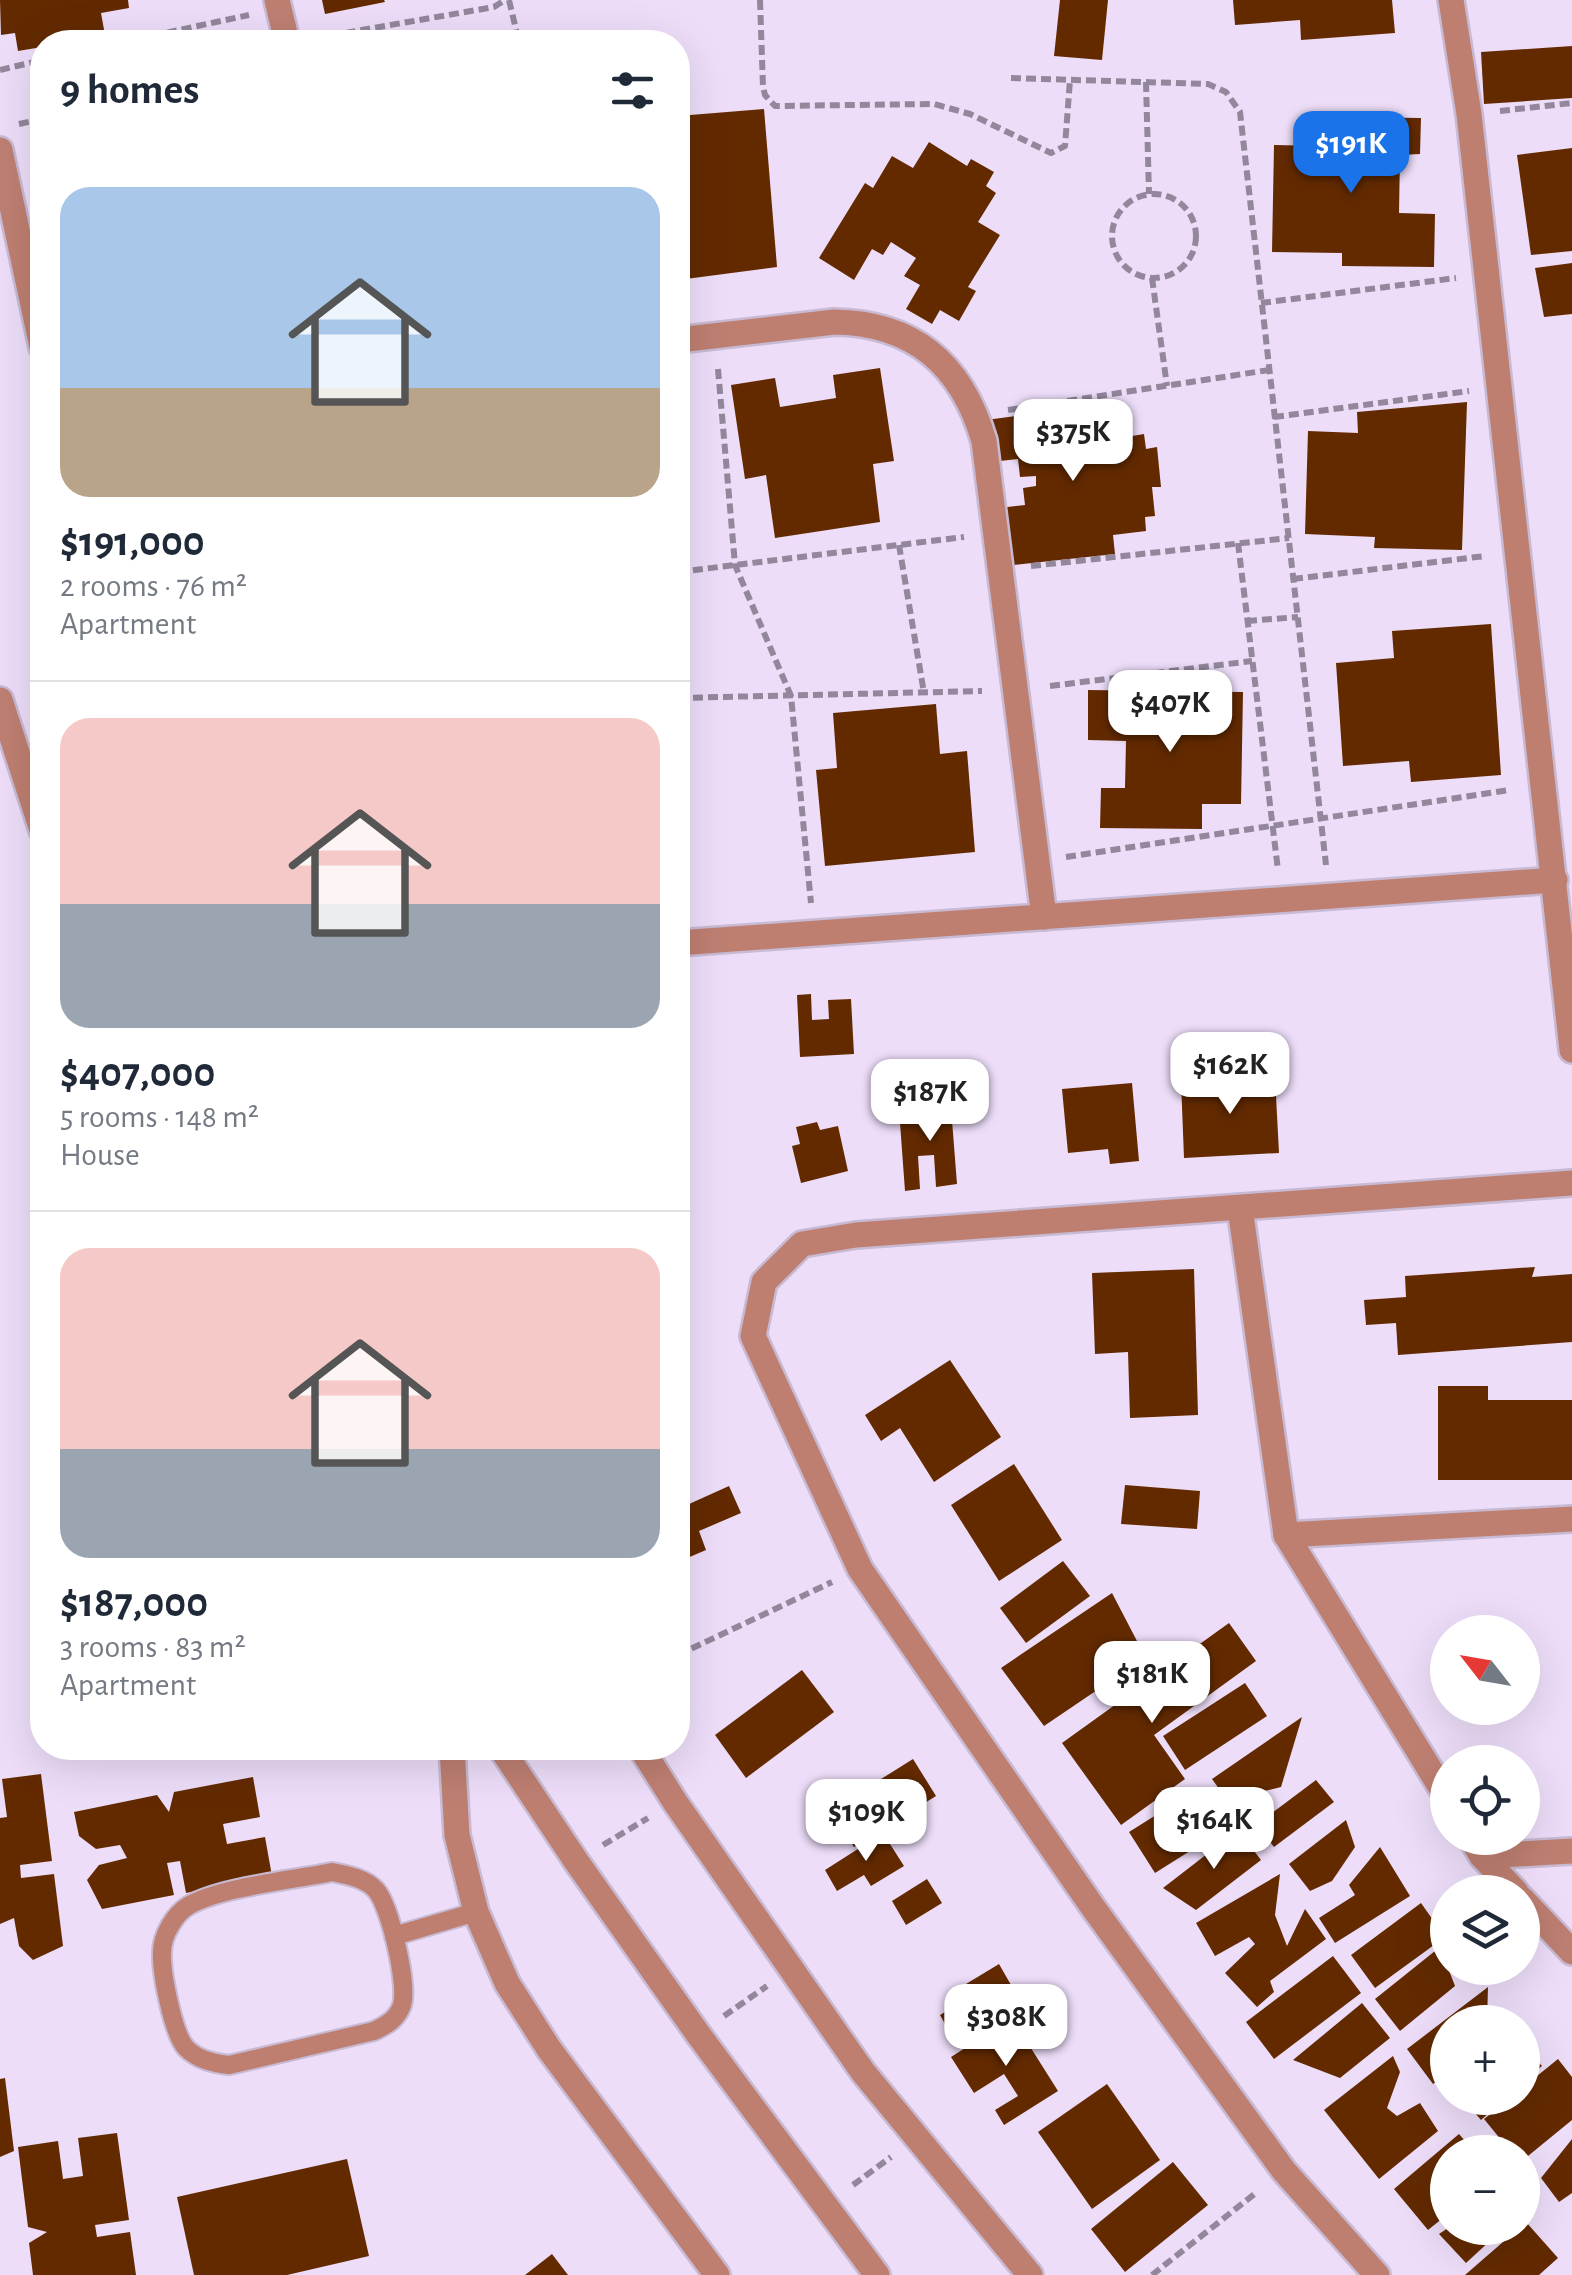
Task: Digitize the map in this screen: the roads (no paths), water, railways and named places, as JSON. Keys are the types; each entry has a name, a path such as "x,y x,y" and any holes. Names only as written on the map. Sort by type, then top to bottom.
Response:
{"street":[{"path":"1451,0 1469,114 1572,1050"},
{"path":"278,4 292,30"},
{"path":"0,150 30,291"},
{"path":"690,338 834,322 883,327 928,350 964,390 984,441 1044,917"},
{"path":"0,700 30,793"},
{"path":"690,942 1555,880"},
{"path":"1377,2275 1284,2171 1092,1906 860,1569 753,1336 764,1282 802,1244 856,1235 1572,1183"},
{"path":"1240,1208 1286,1534 1430,1770"},
{"path":"1286,1534 1572,1519"},
{"path":"453,1760 457,1835 476,1912 507,1983 550,2049 718,2275"},
{"path":"509,1760 698,2034 877,2275"},
{"path":"649,1760 863,2072 1030,2275"},
{"path":"1540,1850 1572,1852"},
{"path":"1483,1855 1501,1875"},
{"path":"1540,1918 1572,1952"}],"lane":[{"path":"332,1872 348,1875 377,1892 394,1936 405,1985 402,2007 391,2023 374,2031 228,2066 207,2062 188,2050 175,2032 162,1950 169,1927 184,1908 207,1897 332,1872"},
{"path":"394,1936 476,1912"}]}
